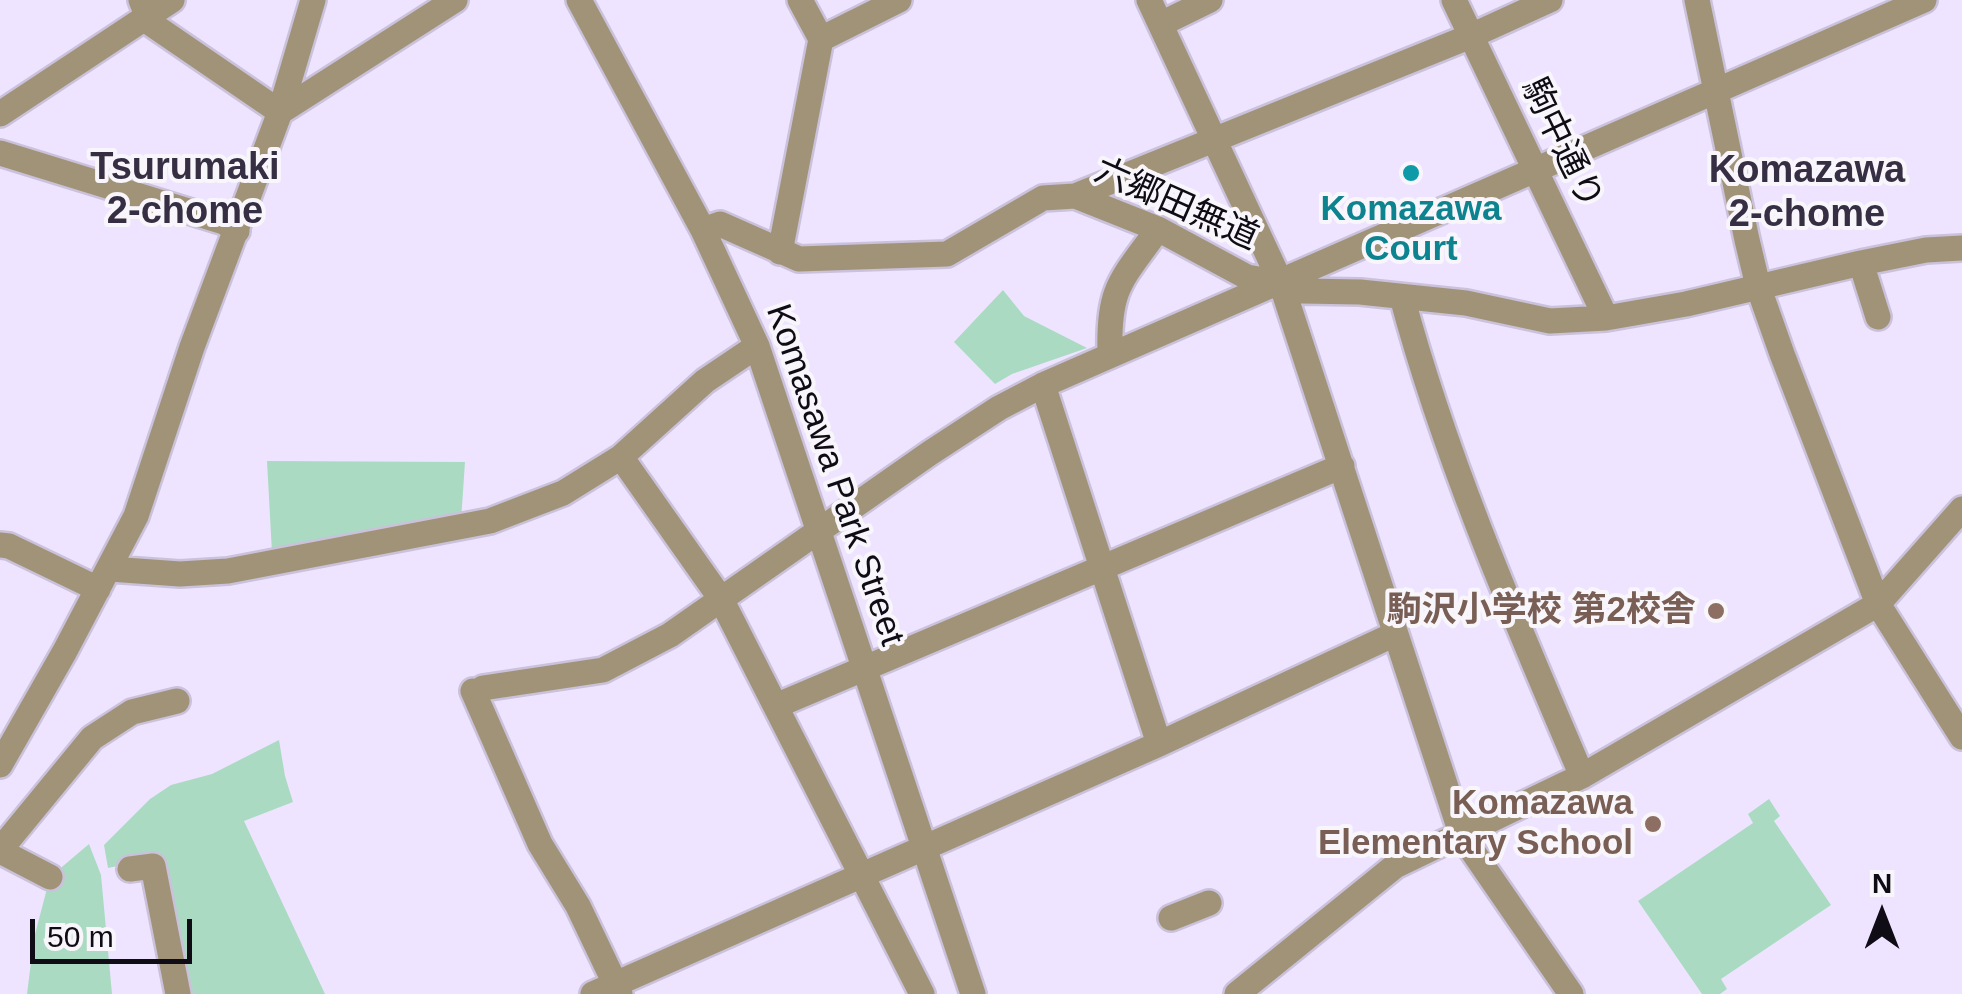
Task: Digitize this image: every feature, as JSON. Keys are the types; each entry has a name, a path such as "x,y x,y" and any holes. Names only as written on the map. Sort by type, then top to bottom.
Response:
{"street":[{"path":"0,114 144,8 172,0"},
{"path":"0,765 136,516 192,347 280,112 312,0"},
{"path":"280,112 455,0"},
{"name":"Komasawa Park Street","path":"579,0 703,230 758,346 974,994"},
{"path":"780,252 821,38 800,0"},
{"path":"821,38 899,0"},
{"path":"1149,0 1281,282 1462,833 1571,994"},
{"path":"1161,24 1210,0"},
{"name":"駒中通り","path":"1454,0 1606,318"},
{"path":"1075,196 1471,36 1550,0"},
{"path":"1395,634 610,990 578,906 540,844 478,690 603,670 670,635 819,528 998,408 1043,385 1924,0"},
{"path":"144,8 150,22 280,112"},
{"path":"1699,10 1758,286 1878,604 1962,737"},
{"path":"0,152 224,222 237,231"},
{"name":"六郷田無道","path":"703,230 720,224 798,258 948,254 1043,198 1075,196 1158,229 1247,277 1281,282 1303,291 1501,308 1550,320 1606,318 1686,304 1861,262 1962,248"},
{"path":"1110,354 1111,303 1116,287 1158,229"},
{"path":"1861,262 1878,317"},
{"path":"1402,297 1416,351 1501,586 1582,776"},
{"path":"0,546 104,579 228,571 490,521 563,493 621,457 705,381 758,346"},
{"path":"1043,385 1159,744"},
{"path":"621,457 721,599 922,994"},
{"path":"778,705 1342,466"},
{"path":"1237,994 1396,866 1582,776 1878,604 1962,508"},
{"path":"50,877 0,850 92,738 132,712 178,701"},
{"path":"130,869 153,866 178,994"},
{"path":"1171,918 1209,904"}],"green space":[{"path":"1003,290 1024,316 1087,348 1012,374 995,384 954,342"},
{"path":"267,461 465,462 461,521 272,553"},
{"path":"279,740 293,802 244,821 325,994 185,994 157,858 108,868 104,845 150,799 171,785 212,774"},
{"path":"1769,799 1780,816 1774,821 1831,905 1721,979 1727,989 1720,994 1702,994 1638,901 1753,823 1748,814"},
{"path":"89,844 101,875 112,994 27,994 34,938 50,877"}],"place":[{"name":"Komazawa Court","path":"1411,173"},
{"name":"駒沢小学校 第2校舎","path":"1716,611"},
{"name":"Komazawa Elementary School","path":"1653,824"}],"district":[{"name":"Tsurumaki 2-chome","path":"185,190"},
{"name":"Komazawa 2-chome","path":"1807,194"}]}
